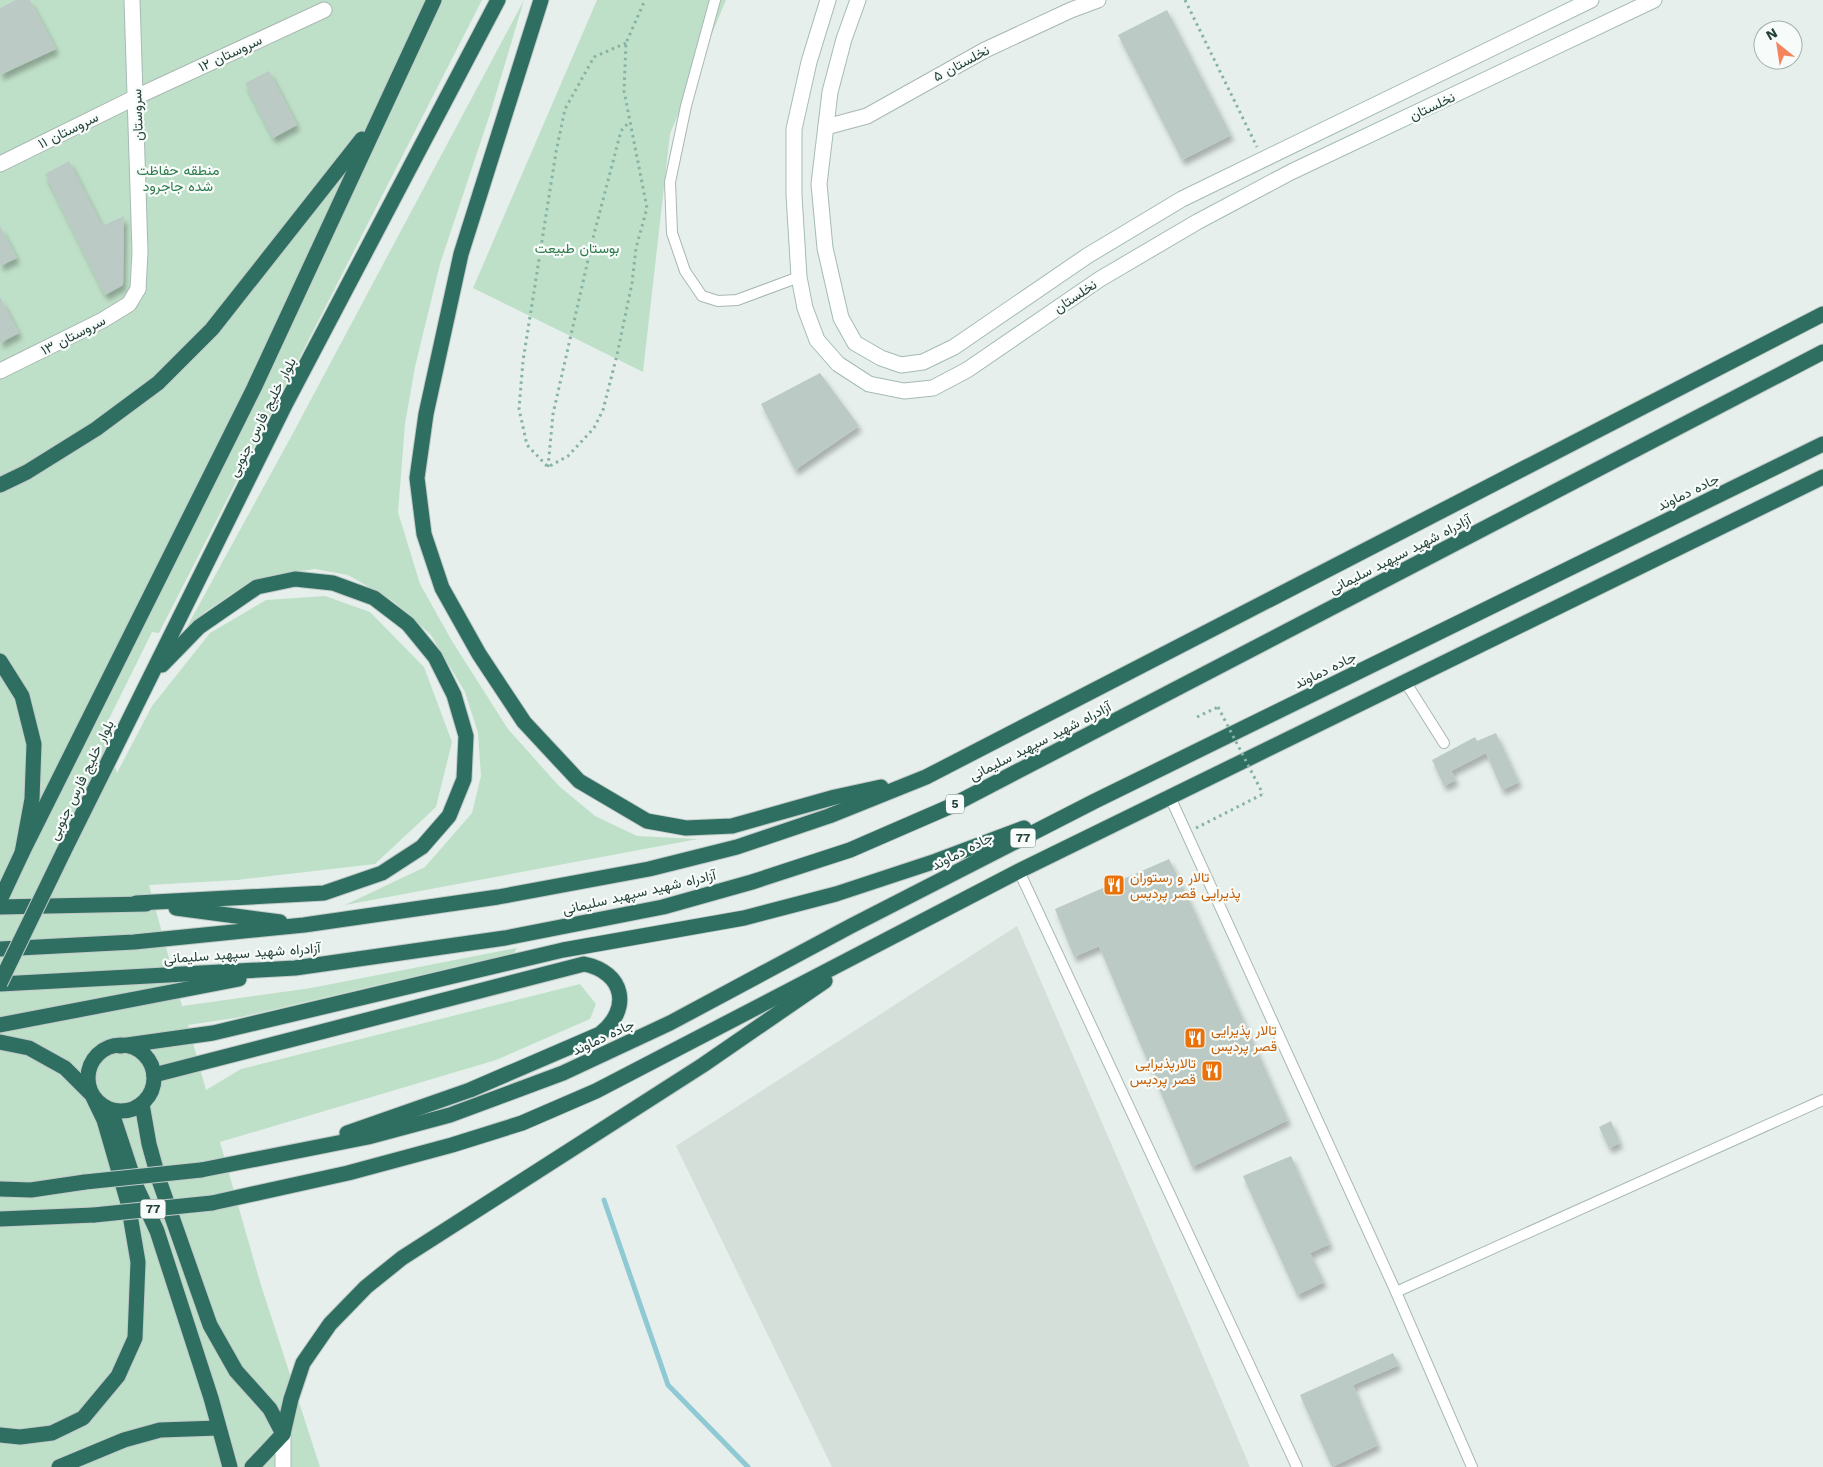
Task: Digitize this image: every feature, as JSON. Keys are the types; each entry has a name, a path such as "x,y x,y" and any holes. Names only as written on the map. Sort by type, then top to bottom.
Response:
{"highway":[{"name":"بلوار خلیج فارس جنوبی","path":"22,853 254,388 434,0"},
{"name":"بلوار خلیج فارس جنوبی","path":"0,983 286,402 498,0"},
{"path":"541,0 461,254 426,414 418,478 424,534 442,588 479,654 524,722 579,781 647,821 686,828 732,826 835,797 926,777"},
{"path":"0,485 27,472 96,429 158,384 212,329 377,120"},
{"name":"آزادراه شهید سپهبد سلیمانی","path":"0,949 143,942 304,925 498,897 650,870 737,847 829,816 926,777 1823,314"},
{"name":"آزادراه شهید سپهبد سلیمانی","path":"0,983 295,968 505,938 663,907 752,882 850,850 949,807 1823,352"},
{"name":"جاده دماوند","path":"0,1190 31,1190 84,1182 201,1170 292,1153 368,1137 450,1115 563,1073 670,1023 851,926 1095,801 1823,444"},
{"name":"77","path":"0,1219 94,1215 212,1203 348,1173 452,1145 522,1123 596,1091 1019,871 1823,477"},
{"path":"0,907 136,903 324,893 382,873 422,847 449,816 464,779 466,736 454,695 435,657 408,624 374,598 333,583 295,579 257,587 199,627 150,677"},
{"path":"0,661 22,696 34,744 32,799 22,853 0,900"},
{"path":"0,1435 20,1437 52,1433 83,1418 118,1376 135,1338 138,1262 128,1203 104,1120 88,1082 89,1069 96,1057 107,1049 213,1033 563,950 744,918 836,894 936,861 1095,801"},
{"path":"136,903 304,925"},
{"path":"252,1467 283,1434 291,1399 303,1363 330,1324 366,1287 402,1258 703,1066 876,946"},
{"path":"154,1076 584,964 598,967 609,974 617,986 620,1000 618,1014 611,1025 600,1034 470,1090 292,1153"},
{"path":"0,1025 295,968"},
{"path":"0,1042 29,1048 64,1068 111,1110 122,1112 133,1110 142,1104 153,1086 154,1076 146,1058 139,1051 120,1046"},
{"path":"142,1104 149,1144 159,1180 210,1325 236,1371 270,1409 283,1434"},
{"path":"111,1110 136,1186 160,1240 211,1398 230,1467"},
{"path":"59,1467 124,1440 160,1430 218,1428"}],"street":[{"name":"سروستان","path":"132,0 140,252 138,289"},
{"name":"نخلستان","path":"828,0 809,62 794,129 794,195 799,277 805,308 816,340 838,364 869,384 904,391 934,388 967,370 1100,279 1197,222 1291,172 1654,0"},
{"name":"نخلستان","path":"858,0 844,39 832,84 826,127 820,193 826,248 841,318 854,342 881,358 901,365 923,362 954,347 1088,256 1182,199 1263,158 1592,0"},
{"name":"نخلستان ۵","path":"826,127 866,116 994,46 1071,10 1098,0"},
{"name":"سروستان ۱۲","path":"136,97 324,10"},
{"name":"سروستان ۱۱","path":"0,164 136,97"},
{"name":"سروستان ۱۳","path":"0,371 103,320 129,304 138,289"},
{"path":"283,1434 283,1467"}],"lane":[{"path":"715,0 686,106 670,182 672,233 685,271 702,296 718,300 737,300 799,277"},
{"path":"1406,683 1444,743"},
{"path":"1170,797 1396,1292 1472,1467"},
{"path":"1019,871 1297,1467"},
{"path":"1396,1292 1823,1100"}],"path":[{"path":"548,467 568,456 594,428 602,410 617,355 632,283 636,248 648,208 624,91 626,43 645,0"},
{"path":"1185,0 1263,158"},
{"path":"548,467 527,445 519,409 523,360 556,152 565,109 594,57 626,43"},
{"path":"548,467 553,414 593,238 622,131 630,122"},
{"path":"1186,833 1263,794 1218,707 1197,717"}],"shaded area":[{"path":"1017,926 1250,1467 832,1467 676,1146"}],"green space":[{"name":"منطقه حفاظت شده جاجرود","path":"0,0 482,0 159,633 152,632 104,729 117,773 152,706 210,633 266,600 325,596 370,612 424,667 452,742 436,807 375,864 237,880 149,885 182,1006 311,988 517,948 514,953 241,1017 188,1025 206,1090 241,1069 580,984 596,1004 590,1019 496,1060 220,1142 260,1282 320,1467 0,1467"},
{"path":"524,0 490,114 440,264 415,367 405,424 398,512 420,584 452,641 508,729 559,786 595,816 637,836 698,839 345,905 425,867 472,813 481,776 478,733 465,692 431,635 393,601 348,575 315,569 273,575 233,593 205,612 183,634 292,435"},
{"name":"بوستان طبیعت","path":"597,0 726,0 670,134 643,372 473,288"}],"building":[{"path":"16,0 30,0 56,49 0,75 0,8"},
{"path":"1167,10 1231,135 1182,160 1118,35"},
{"path":"269,71 297,125 273,138 245,83"},
{"path":"69,161 102,226 124,216 123,285 105,295 45,174"},
{"path":"0,226 17,258 0,266"},
{"path":"0,297 19,333 0,343"},
{"path":"820,373 859,426 795,470 761,404"},
{"path":"1496,733 1519,782 1502,790 1486,753 1451,771 1456,780 1444,786 1432,760 1475,737 1477,741"},
{"name":"تالار پذیرایی قصر پردیس","path":"1169,859 1288,1120 1192,1167 1099,946 1074,957 1055,909"},
{"path":"1611,1121 1620,1143 1609,1148 1599,1127"},
{"path":"1291,1156 1330,1244 1310,1253 1324,1282 1297,1295 1243,1176"},
{"path":"1393,1353 1399,1365 1353,1385 1378,1445 1332,1467 1300,1395"}],"waterway":[{"path":"604,1200 668,1385 748,1467"}],"place":[{"name":"تالار و رستوران پذیرایی قصر پردیس","path":"1114,885"},
{"name":"تالار پذیرایی قصر پردیس","path":"1195,1038"},
{"name":"تالارپذیرایی قصر پردیس","path":"1212,1071"}]}
